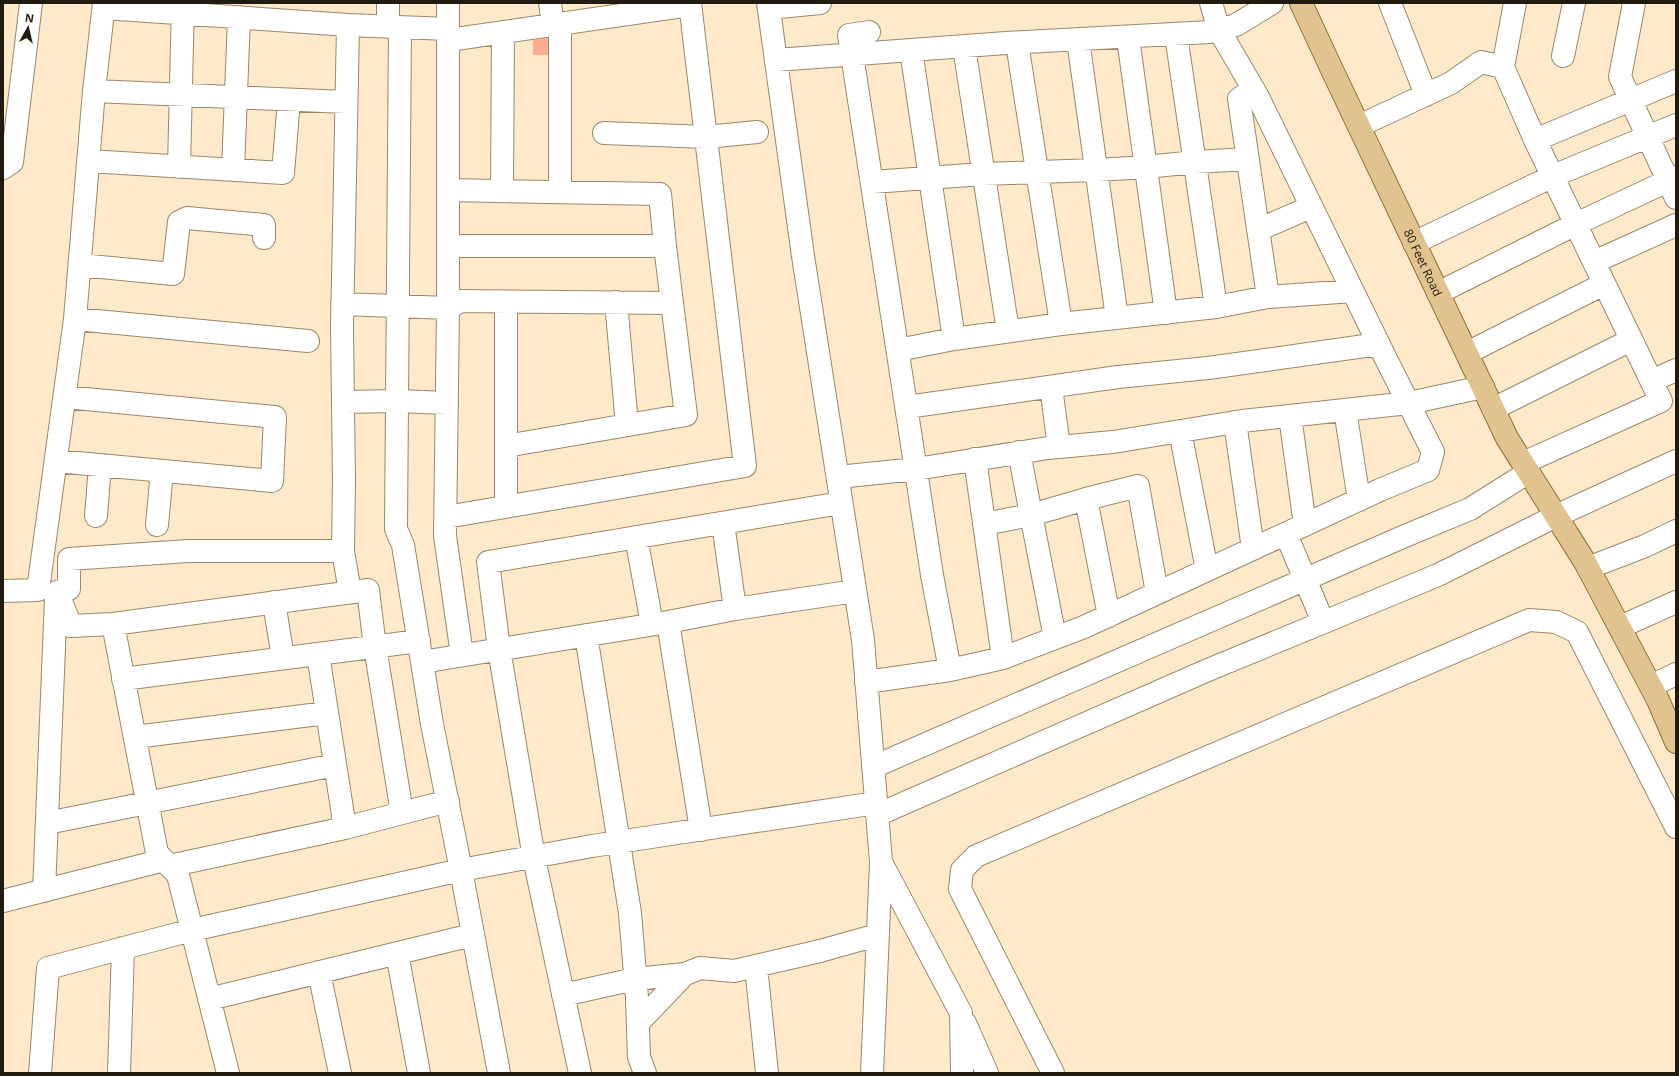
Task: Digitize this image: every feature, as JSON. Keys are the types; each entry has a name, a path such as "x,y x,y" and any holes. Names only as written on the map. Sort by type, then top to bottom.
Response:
{"main road":[{"name":"80 Feet Road","path":"1301,3 1507,438 1588,568 1650,686 1676,742"}],"street":[{"path":"3,168 12,162 31,3"},
{"path":"388,3 394,27 398,306 396,530 403,545 432,724 499,1073"},
{"path":"448,3 448,308 445,536 462,655"},
{"path":"550,3 556,24 560,192"},
{"path":"820,3 769,6 803,256 863,640 880,862 872,1073"},
{"path":"866,682 950,670 1004,658 1109,616 1359,500 1428,470 1433,452 1253,89 1219,30 1211,3"},
{"path":"776,60 964,46 1128,38 1210,32 1236,25 1272,3"},
{"path":"1390,3 1426,95"},
{"path":"873,767 1470,509 1526,467 1661,401 1535,140 1503,67 1515,3"},
{"path":"1562,56 1574,3"},
{"path":"1438,293 1576,224 1673,185 1620,77 1634,3"},
{"path":"3,591 38,590 75,319 94,91 104,5 183,8 239,17 394,27 448,35 503,32 690,4 745,466 446,517"},
{"path":"179,167 183,8"},
{"path":"233,170 239,17"},
{"path":"348,25 342,304 344,481 343,551 350,592"},
{"path":"502,191 503,32"},
{"path":"869,32 849,35 932,575 950,670"},
{"path":"1176,35 1216,307"},
{"path":"1128,38 1166,313"},
{"path":"1078,40 1117,318"},
{"path":"1016,43 1062,324"},
{"path":"964,46 1008,331"},
{"path":"911,50 954,339"},
{"path":"1359,126 1451,83 1481,62 1503,67"},
{"path":"1535,140 1676,81"},
{"path":"1253,89 1239,99 1268,297"},
{"path":"94,91 346,102"},
{"path":"89,161 283,174 289,100"},
{"path":"1414,243 1553,176 1676,125"},
{"path":"604,133 706,137 757,132"},
{"path":"872,182 983,174 1146,167 1248,159"},
{"path":"448,190 660,194 686,415 506,446"},
{"path":"1258,230 1311,207"},
{"path":"80,265 173,274 179,222 187,218 264,225 264,238"},
{"path":"1594,262 1676,225"},
{"path":"448,246 665,246"},
{"path":"1467,353 1604,284"},
{"path":"898,350 954,339 1008,331 1216,307 1268,297 1353,291"},
{"path":"342,304 448,308 461,301 672,303"},
{"path":"506,302 506,506"},
{"path":"616,302 628,425"},
{"path":"75,319 308,341"},
{"path":"1493,409 1631,340"},
{"path":"907,407 1118,377 1208,368 1379,344"},
{"path":"1651,381 1676,370"},
{"path":"1051,387 1059,447"},
{"path":"838,477 916,468 1019,452 1113,442 1236,422 1409,402 1483,387"},
{"path":"56,461 272,481 275,417 65,397"},
{"path":"343,402 397,401 447,403"},
{"path":"1345,410 1359,500"},
{"path":"1290,416 1296,529 1305,579 1323,622"},
{"path":"1236,422 1253,549"},
{"path":"1180,431 1207,570"},
{"path":"1019,452 1055,638"},
{"path":"975,459 1004,658"},
{"path":"40,1073 48,968 192,930 461,870 618,842 701,830 877,809 1438,575 1556,516 1676,461"},
{"path":"96,516 100,465"},
{"path":"157,525 162,471"},
{"path":"984,524 1031,515 1138,486 1157,594"},
{"path":"1086,499 1109,616"},
{"path":"580,1073 534,858 499,649 488,562 841,503"},
{"path":"723,523 735,609"},
{"path":"1588,568 1645,546 1676,532"},
{"path":"636,537 660,623 701,830"},
{"path":"57,592 69,589 69,559 188,551 343,551"},
{"path":"57,592 71,626 113,624 368,590 375,647 402,812"},
{"path":"123,679 375,647 462,655 660,623 735,609 855,591"},
{"path":"44,891 57,592"},
{"path":"274,602 283,658"},
{"path":"1620,628 1676,602"},
{"path":"1053,1073 960,889 962,870 976,856 1529,620 1556,622 1577,632 1676,827"},
{"path":"113,624 156,853 178,875 228,1073"},
{"path":"586,635 630,913 639,1057 645,1073"},
{"path":"318,654 345,828"},
{"path":"1650,686 1676,674"},
{"path":"135,737 327,713"},
{"path":"47,823 335,765"},
{"path":"3,901 166,863 345,828 448,801"},
{"path":"880,862 961,1014 987,1073"},
{"path":"209,999 472,935"},
{"path":"563,995 635,979 685,974 700,968 734,971 820,951 877,935"},
{"path":"119,1073 123,948"},
{"path":"397,953 419,1073"},
{"path":"756,966 767,1073"},
{"path":"319,972 340,1073"},
{"path":"638,1023 685,974"},
{"path":"961,1014 962,1073"}],"building":[{"path":"548,38 548,55 533,55 533,40"}]}
